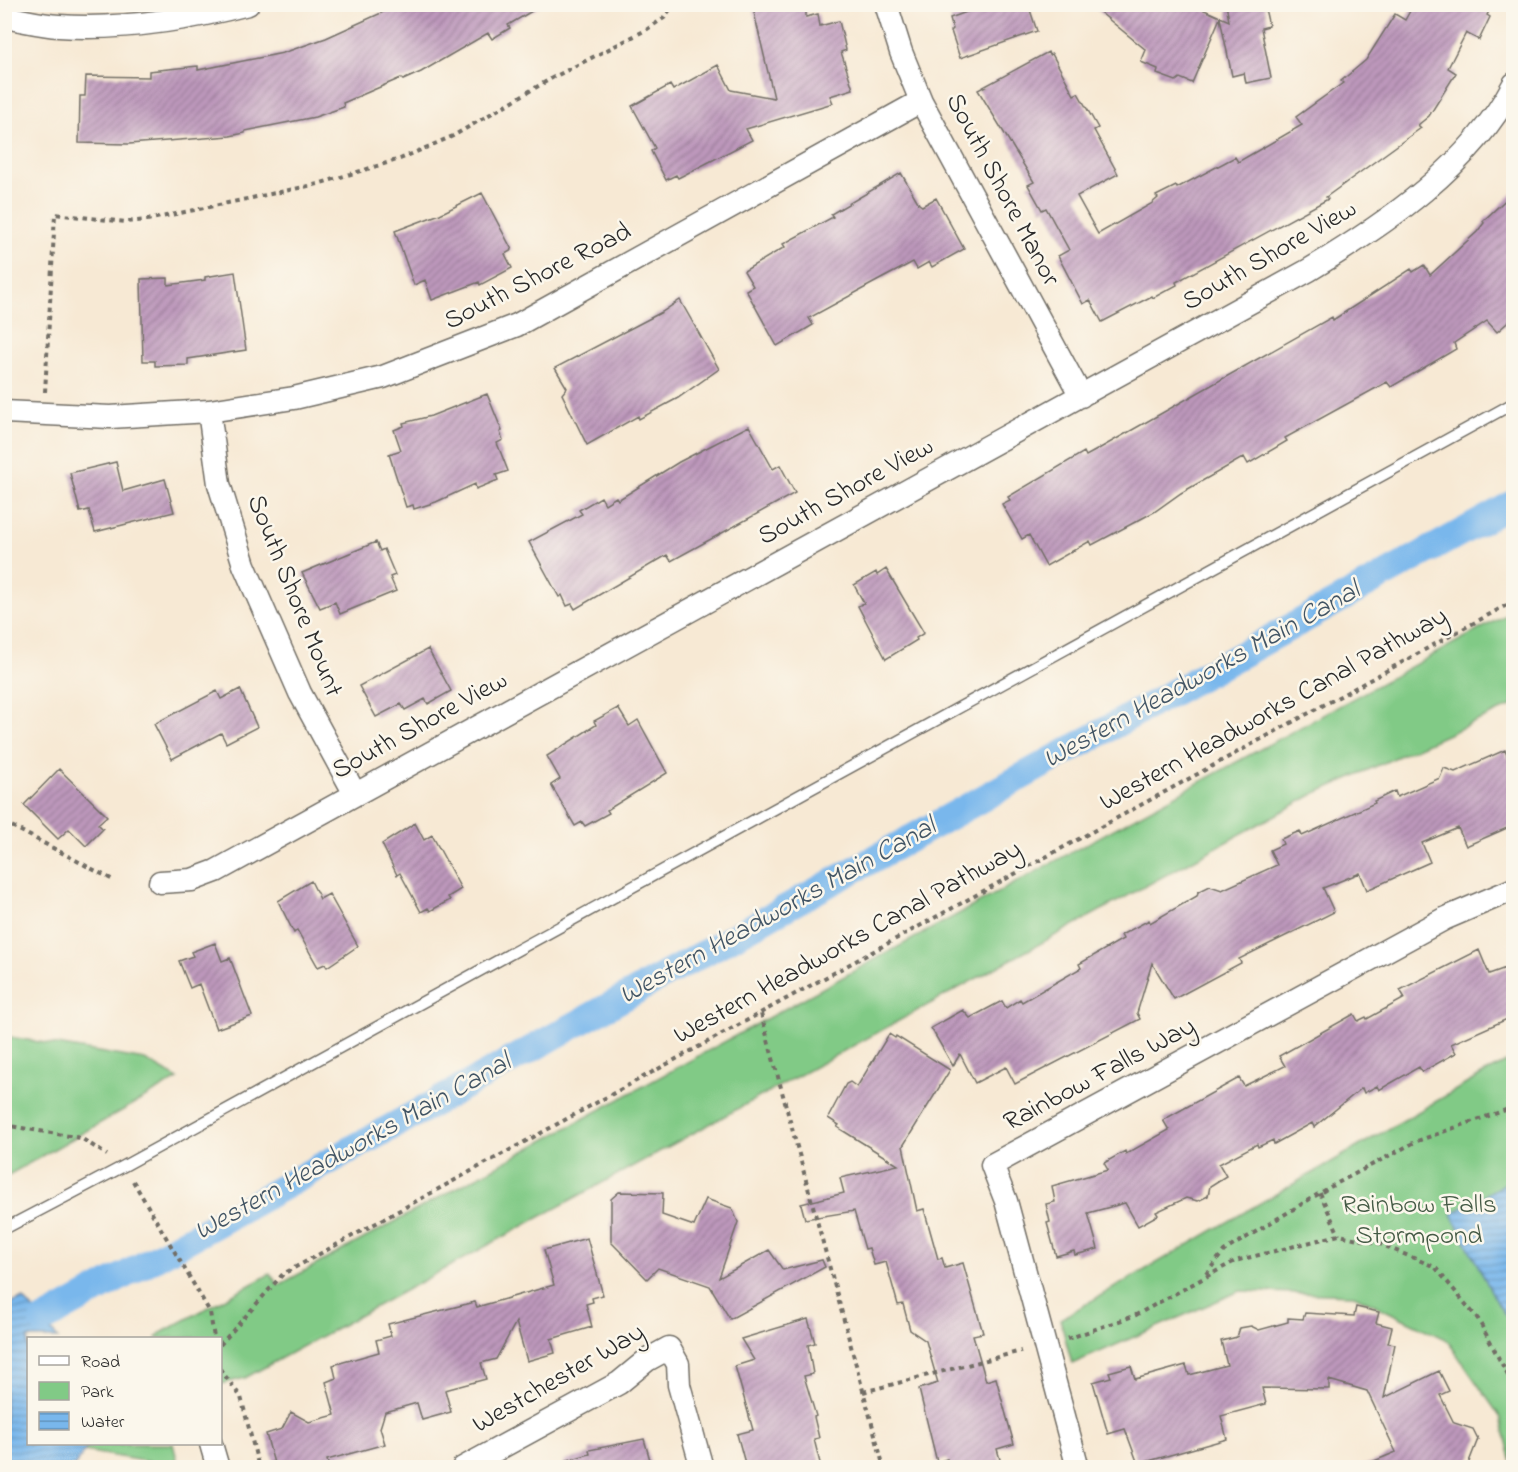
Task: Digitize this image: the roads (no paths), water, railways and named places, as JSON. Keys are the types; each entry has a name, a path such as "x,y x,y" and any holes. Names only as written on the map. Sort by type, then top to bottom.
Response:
{"street":[{"path":"4,17 59,26 144,24 196,16 248,4"},
{"name":"South Shore Manor","path":"886,4 901,52 921,101 1081,396"},
{"name":"South Shore View","path":"160,882 192,880 216,871 1309,270 1365,236 1418,196 1468,148 1514,84"},
{"name":"South Shore Road","path":"4,412 110,417 208,411 294,398 384,377 517,325 921,101"},
{"name":"South Shore Mount","path":"208,411 219,484 229,524 244,565 300,693 356,794"},
{"name":"Rainbow Falls Way","path":"1077,1467 1006,1201 992,1165 1444,919 1514,889"},
{"name":"Westchester Way","path":"463,1467 619,1383 647,1360 669,1348 678,1364 679,1385 702,1467"},
{"path":"212,1445 218,1467"}],"lane":[{"path":"4,1228 124,1166 1514,403"}],"water":[{"path":"1513,1179 1513,1326 1499,1306 1451,1214"},
{"path":"23,1298 57,1337 27,1337 27,1445 88,1445 74,1467 5,1467 5,1307"}],"waterway":[{"name":"Western Headworks Main Canal","path":"42,1321 1514,503"}],"park label":[{"name":"Rainbow Falls Stormpond","path":"1419,1220"}]}
